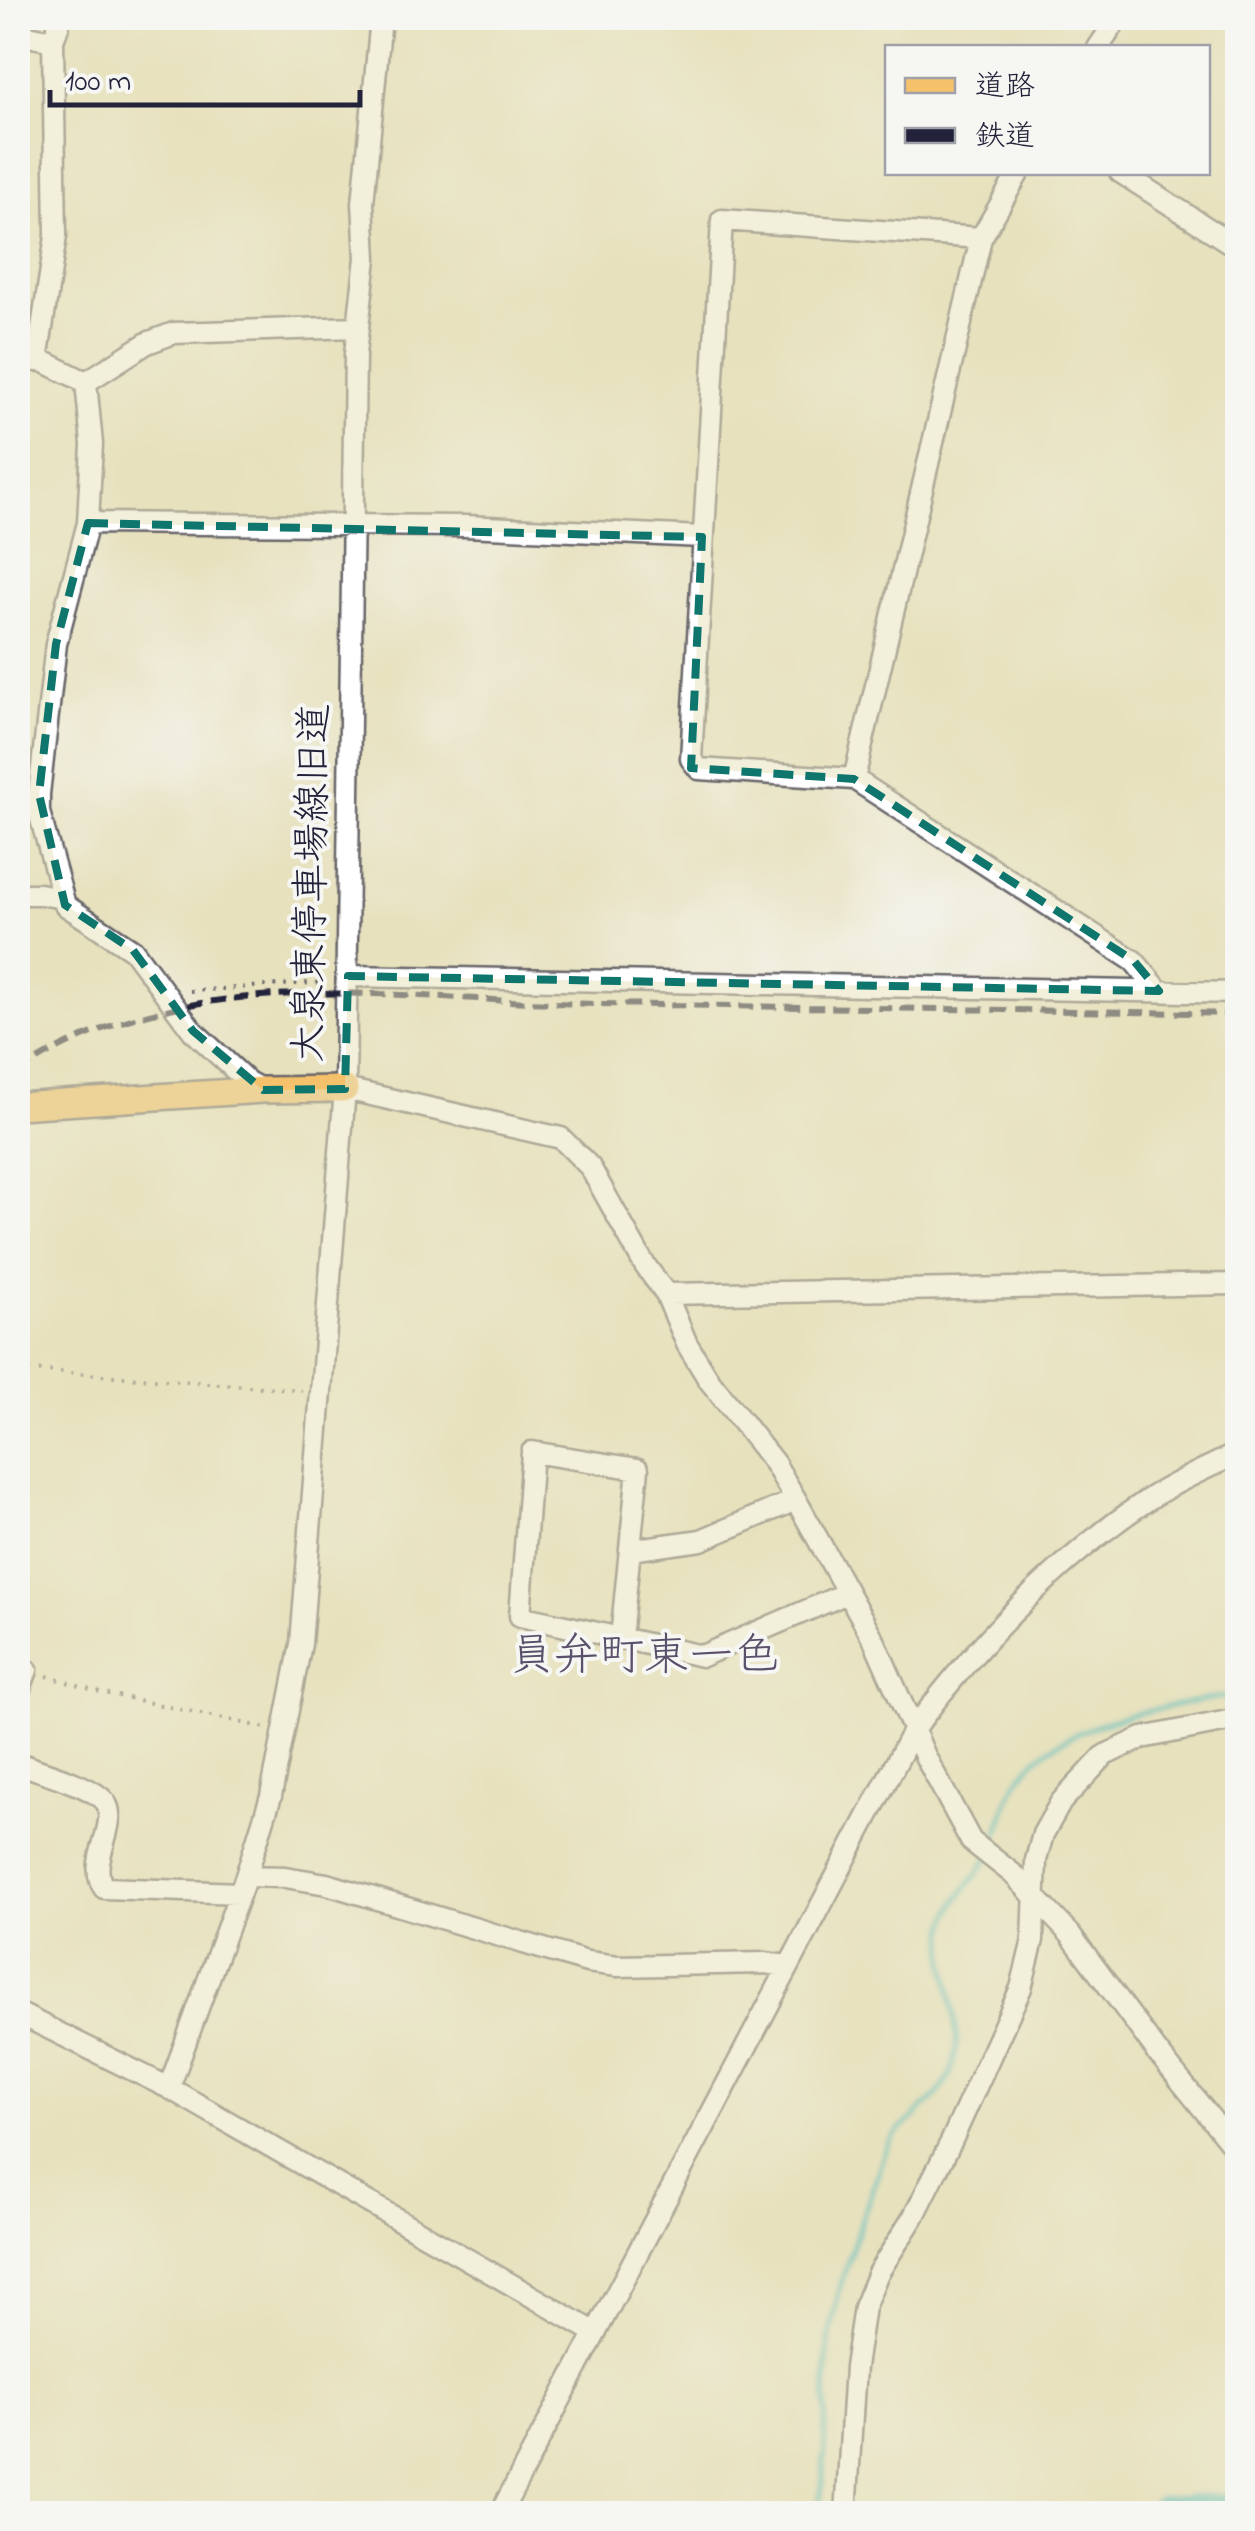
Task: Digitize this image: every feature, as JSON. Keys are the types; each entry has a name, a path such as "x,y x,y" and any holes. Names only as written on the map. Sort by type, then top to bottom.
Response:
{"main road":[{"path":"18,1106 263,1090 345,1089"}],"street":[{"path":"38,361 56,236 53,41 60,18"},
{"name":"大泉東停車場線旧道","path":"380,18 363,203 366,258 357,327 345,1089 561,1138 590,1167 644,1264 666,1294 687,1344 775,1464 796,1500 874,1640 971,1841 1034,1894"},
{"path":"1100,45 1118,18"},
{"path":"18,34 53,41"},
{"path":"854,779 982,238 1017,175"},
{"path":"1125,175 1238,248"},
{"path":"982,238 722,220 702,537 693,764 699,769 717,771 854,779 1134,961 1159,990"},
{"path":"86,382 146,343 174,333 357,327"},
{"path":"18,349 86,382"},
{"path":"86,382 92,444 88,523 56,644 40,812 64,905 133,950 192,1031 248,1082 263,1090"},
{"path":"88,523 354,524 702,537"},
{"path":"18,894 63,898"},
{"path":"348,978 1238,993"},
{"path":"169,2088 243,1885 272,1796 286,1731 301,1644 345,1089"},
{"path":"666,1294 1238,1284"},
{"path":"622,1638 638,1469 532,1452 520,1616 702,1656 846,1593"},
{"path":"500,2514 914,1729 998,1626 1064,1562 1151,1498 1238,1453"},
{"path":"630,1550 701,1540 796,1500"},
{"path":"18,1694 28,1670"},
{"path":"846,2514 864,2308 878,2273 914,2216 951,2142 1021,1988 1032,1940 1036,1860 1044,1834 1061,1802 1105,1755 1142,1738 1238,1720"},
{"path":"18,1763 93,1793 106,1803 110,1819 97,1870 104,1888 243,1885 285,1877 327,1884 587,1962 618,1966 787,1966"},
{"path":"1034,1894 1070,1934 1238,2152"},
{"path":"18,2013 169,2088 594,2332"}],"path":[{"path":"166,996 226,987 348,978"},
{"path":"18,1370 322,1392"},
{"path":"28,1670 100,1692 286,1731"}],"highlighted area":[{"path":"88,523 702,537 691,768 854,779 1134,961 1159,991 853,984 348,976 345,1089 263,1090 193,1031 133,950 65,905 39,794 56,644"}],"waterway":[{"path":"818,2514 827,2360 843,2279 887,2147 933,2099 953,2066 956,2031 946,1957 948,1922 955,1904 992,1850 1014,1787 1031,1764 1082,1731 1146,1711 1238,1694"},
{"path":"1164,2514 1238,2511"}],"railway":[{"path":"18,1072 74,1041 133,1019 194,1004 256,996 383,994 567,1003 1238,1014"}],"district":[{"name":"員弁町東一色","path":"644,1658"}]}
